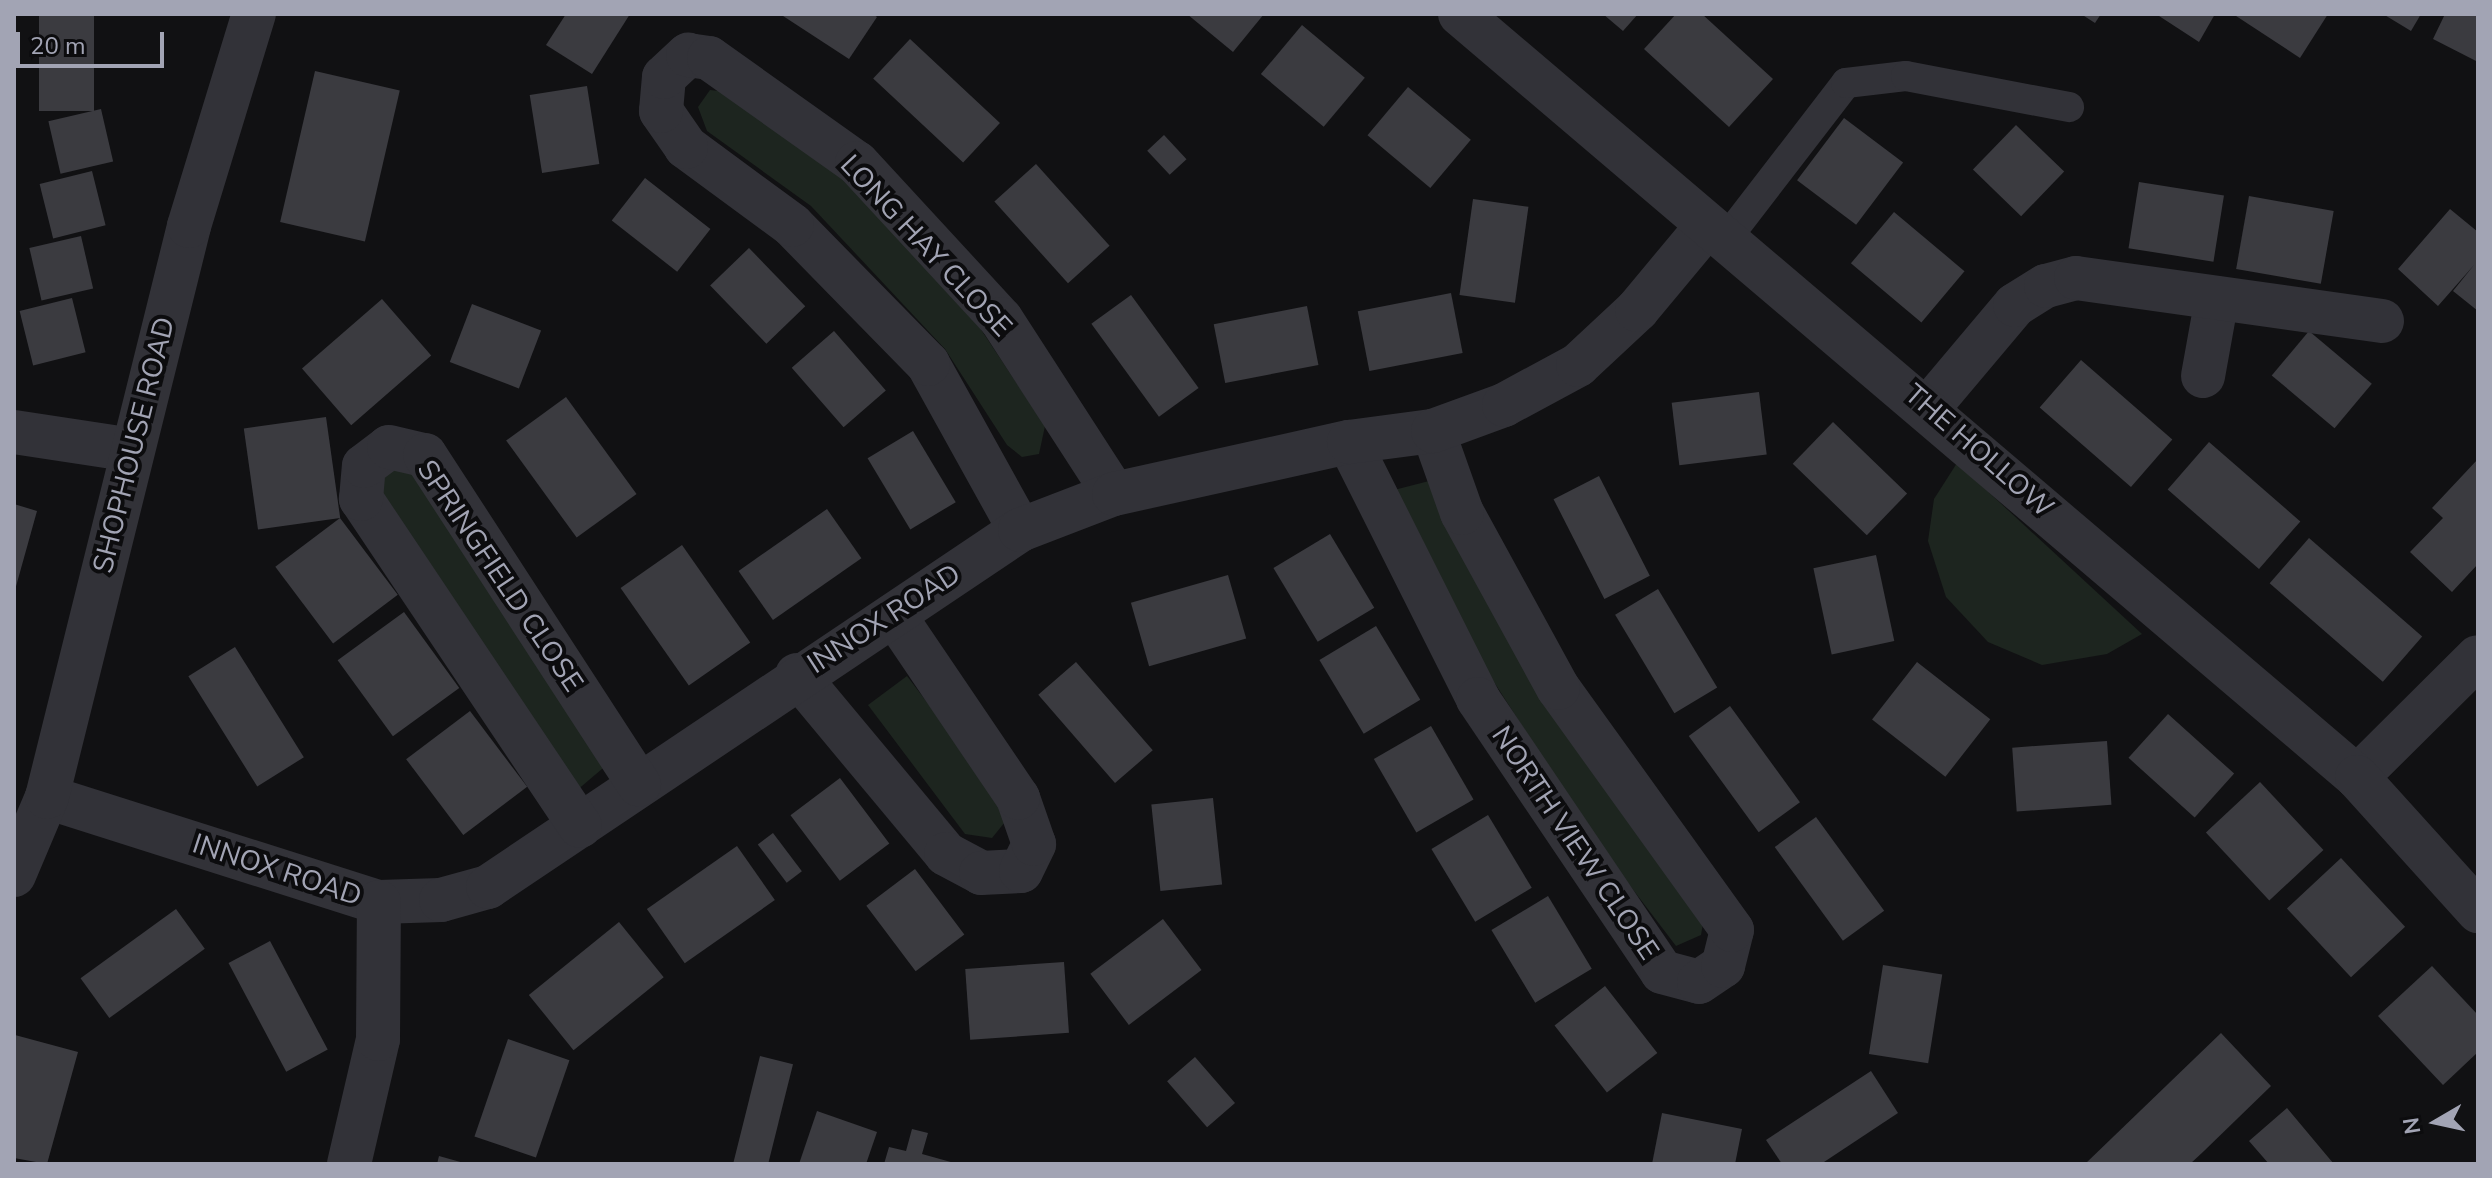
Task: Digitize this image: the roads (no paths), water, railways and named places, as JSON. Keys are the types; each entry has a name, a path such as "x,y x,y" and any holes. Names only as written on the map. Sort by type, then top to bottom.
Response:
{"street":[{"name":"SHOPHOUSE ROAD","path":"14,875 47,797 189,226 254,14"},
{"name":"THE HOLLOW","path":"1460,14 1929,407 2357,777 2478,911"},
{"name":"LONG HAY CLOSE","path":"1020,530 928,364 792,225 686,147 661,111 664,77 688,55 709,58 857,163 1001,319 1114,494"},
{"name":"INNOX ROAD","path":"47,797 379,902 441,900 488,887 797,675 894,615 1020,530 1114,494 1349,442 1433,431 1504,405 1578,365 1717,232"},
{"path":"1929,407 2015,305 2046,286 2076,278 2382,321"},
{"path":"2203,376 2217,298"},
{"name":"NORTH VIEW CLOSE","path":"1349,442 1478,699 1662,972 1699,982 1723,966 1732,930 1558,688 1462,513 1433,431"},
{"path":"14,432 133,450"},
{"name":"SPRINGFIELD CLOSE","path":"580,826 361,499 364,466 389,447 425,455 639,785"},
{"path":"797,675 946,854 981,873 1021,871 1034,844 1018,798 894,615"},
{"path":"2357,777 2478,657"},
{"path":"349,1164 378,1039 379,902"}],"lane":[{"path":"1717,232 1846,83 1906,76 2069,107"}]}
